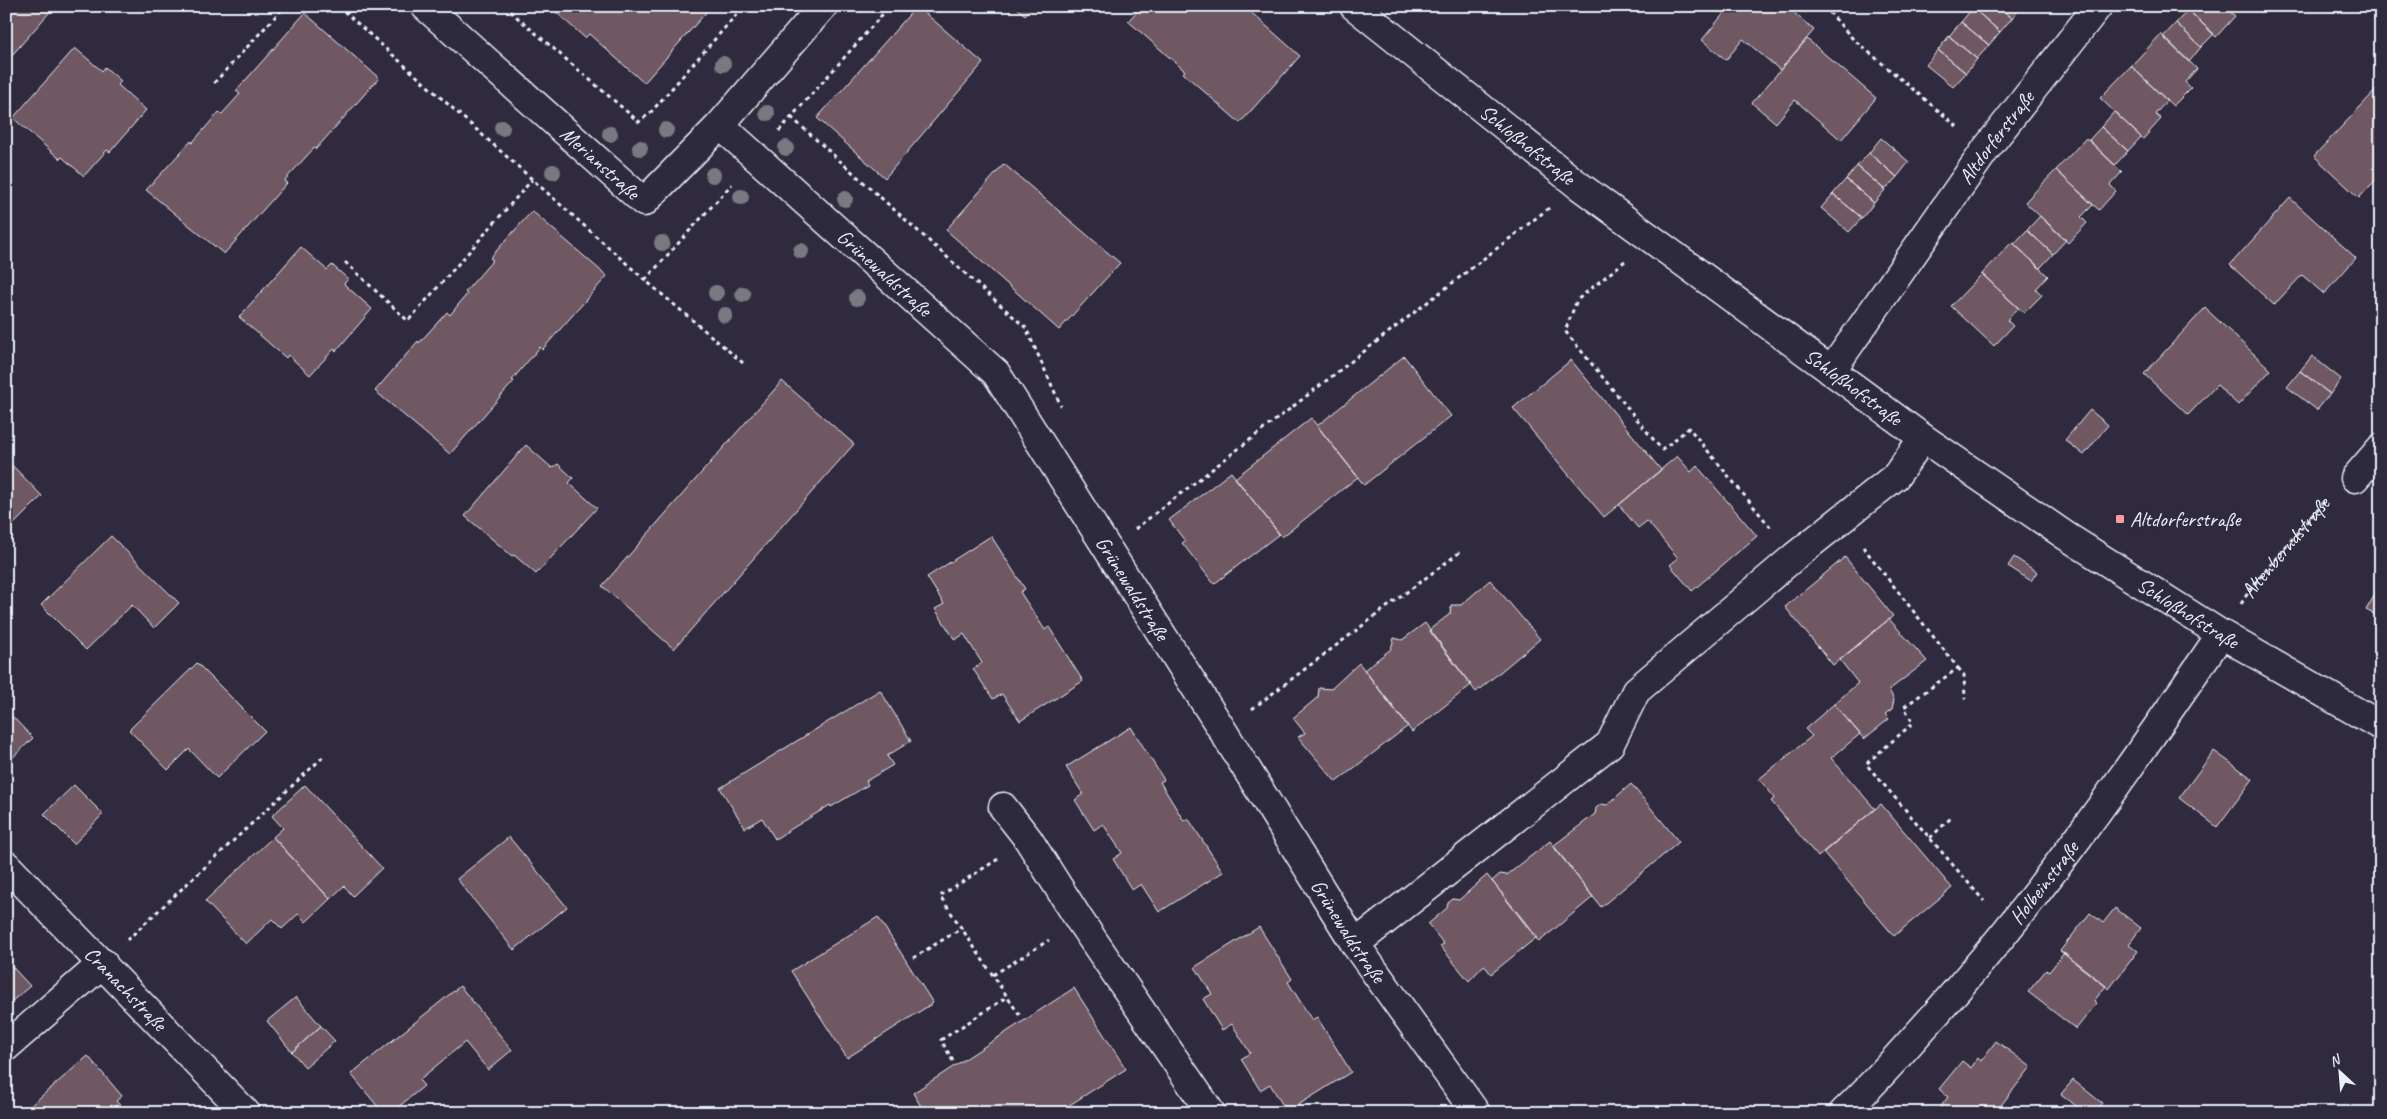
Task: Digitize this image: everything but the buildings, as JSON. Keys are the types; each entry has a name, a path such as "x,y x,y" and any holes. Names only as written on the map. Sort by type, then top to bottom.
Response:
{"street":[{"name":"Merianstraße","path":"425,6 644,202 720,125 823,6"},
{"name":"Schloßhofstraße","path":"1354,6 1578,184 1923,438 2066,536 2221,634 2381,726"},
{"name":"Altdorferstraße","path":"1831,371 1986,149 2098,6"},
{"name":"Grünewaldstraße","path":"720,125 996,373 1223,731 1355,944 1476,1113"},
{"path":"1355,944 1610,744 1636,691 1794,557 1896,476 1923,438"},
{"path":"2355,478 2381,448"},
{"name":"Holbeinstraße","path":"1843,1113 1860,1098 1948,1001 2009,930 2131,766 2221,634"},
{"path":"1003,807 1028,840 1080,921 1211,1113"},
{"name":"Cranachstraße","path":"6,865 103,963 236,1110"},
{"path":"6,1047 103,963"}],"path":[{"path":"214,83 286,6"},
{"path":"338,6 532,180 743,363"},
{"path":"504,6 638,122 651,112 744,6"},
{"path":"1824,6 1852,38 1986,149"},
{"path":"791,117 1026,328 1062,408"},
{"path":"345,262 408,321 532,180"},
{"path":"1107,550 1578,184"},
{"path":"1652,240 1577,300 1565,332 1662,450 1689,428 1794,557"},
{"name":"Altenberndstraße","path":"2221,634 2251,588 2328,496 2355,478"},
{"path":"1842,519 1964,675 1965,699"},
{"path":"1223,731 1460,552"},
{"path":"1958,668 1904,707 1913,723 1866,764 2009,930"},
{"path":"103,963 323,757"},
{"path":"1930,838 1953,816"},
{"path":"1020,1016 940,896 1028,840"},
{"path":"993,975 1080,921"},
{"path":"913,958 962,928"},
{"path":"954,1061 941,1040 1007,997"}],"place":[{"name":"Altdorferstraße","path":"2120,519"}]}
